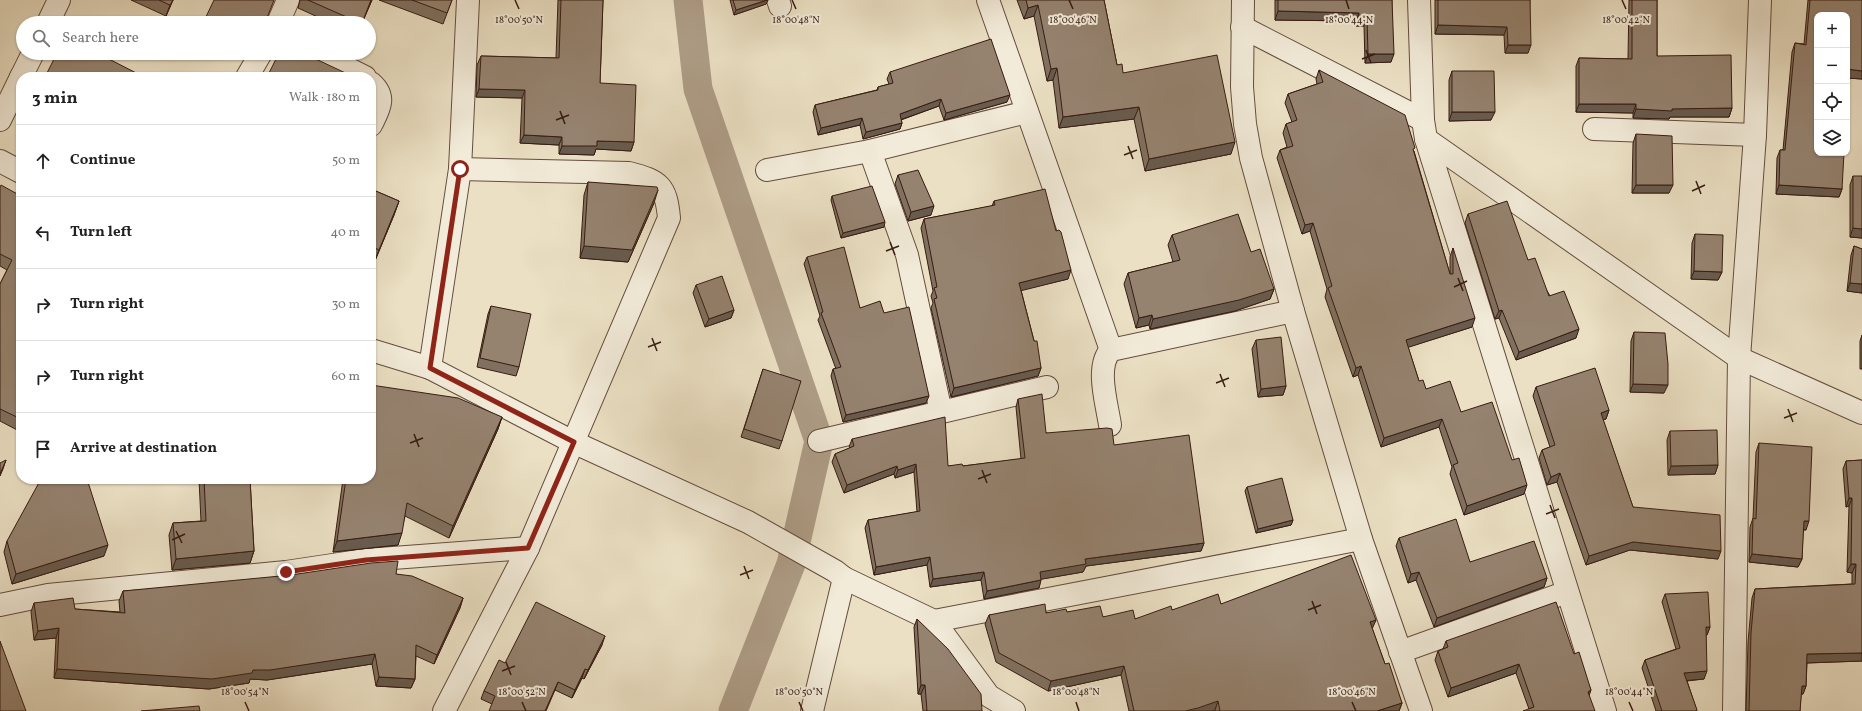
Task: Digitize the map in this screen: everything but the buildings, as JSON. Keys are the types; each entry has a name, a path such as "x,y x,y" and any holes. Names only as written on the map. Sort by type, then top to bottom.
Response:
{"street":[{"path":"51,16 59,0"},
{"path":"281,16 288,0"},
{"path":"430,368 460,169 468,0"},
{"path":"988,0 1111,350"},
{"path":"1243,0 1242,87 1245,124 1251,158 1293,311 1361,539 1421,711"},
{"path":"1419,0 1424,129 1605,711"},
{"path":"1734,711 1739,358 1755,135 1760,0"},
{"path":"1242,27 1424,129 1739,358 1862,413"},
{"path":"24,72 30,60"},
{"path":"250,72 258,60"},
{"path":"331,60 355,72"},
{"path":"0,120 16,87"},
{"path":"376,87 381,100 376,115"},
{"path":"768,170 870,151 1027,112"},
{"path":"1594,129 1755,135"},
{"path":"870,151 907,255 941,412"},
{"path":"0,161 16,169"},
{"path":"444,711 528,548 669,218 667,197 660,186 645,177 629,173 460,169"},
{"path":"1110,425 1102,367 1106,355 1111,350 1293,311"},
{"path":"376,352 430,368 574,442 748,522 839,574 934,621 990,704 1014,711"},
{"path":"819,441 1047,387"},
{"path":"934,621 1361,539"},
{"path":"0,606 48,595 286,572 366,560 528,548"},
{"path":"812,711 839,574"},
{"path":"1400,652 1567,592"}],"waterway":[{"path":"688,0 698,89 819,441 791,564 733,711"}],"route":[{"path":"286,572 366,560 528,548 574,442 430,368 460,169"}]}
